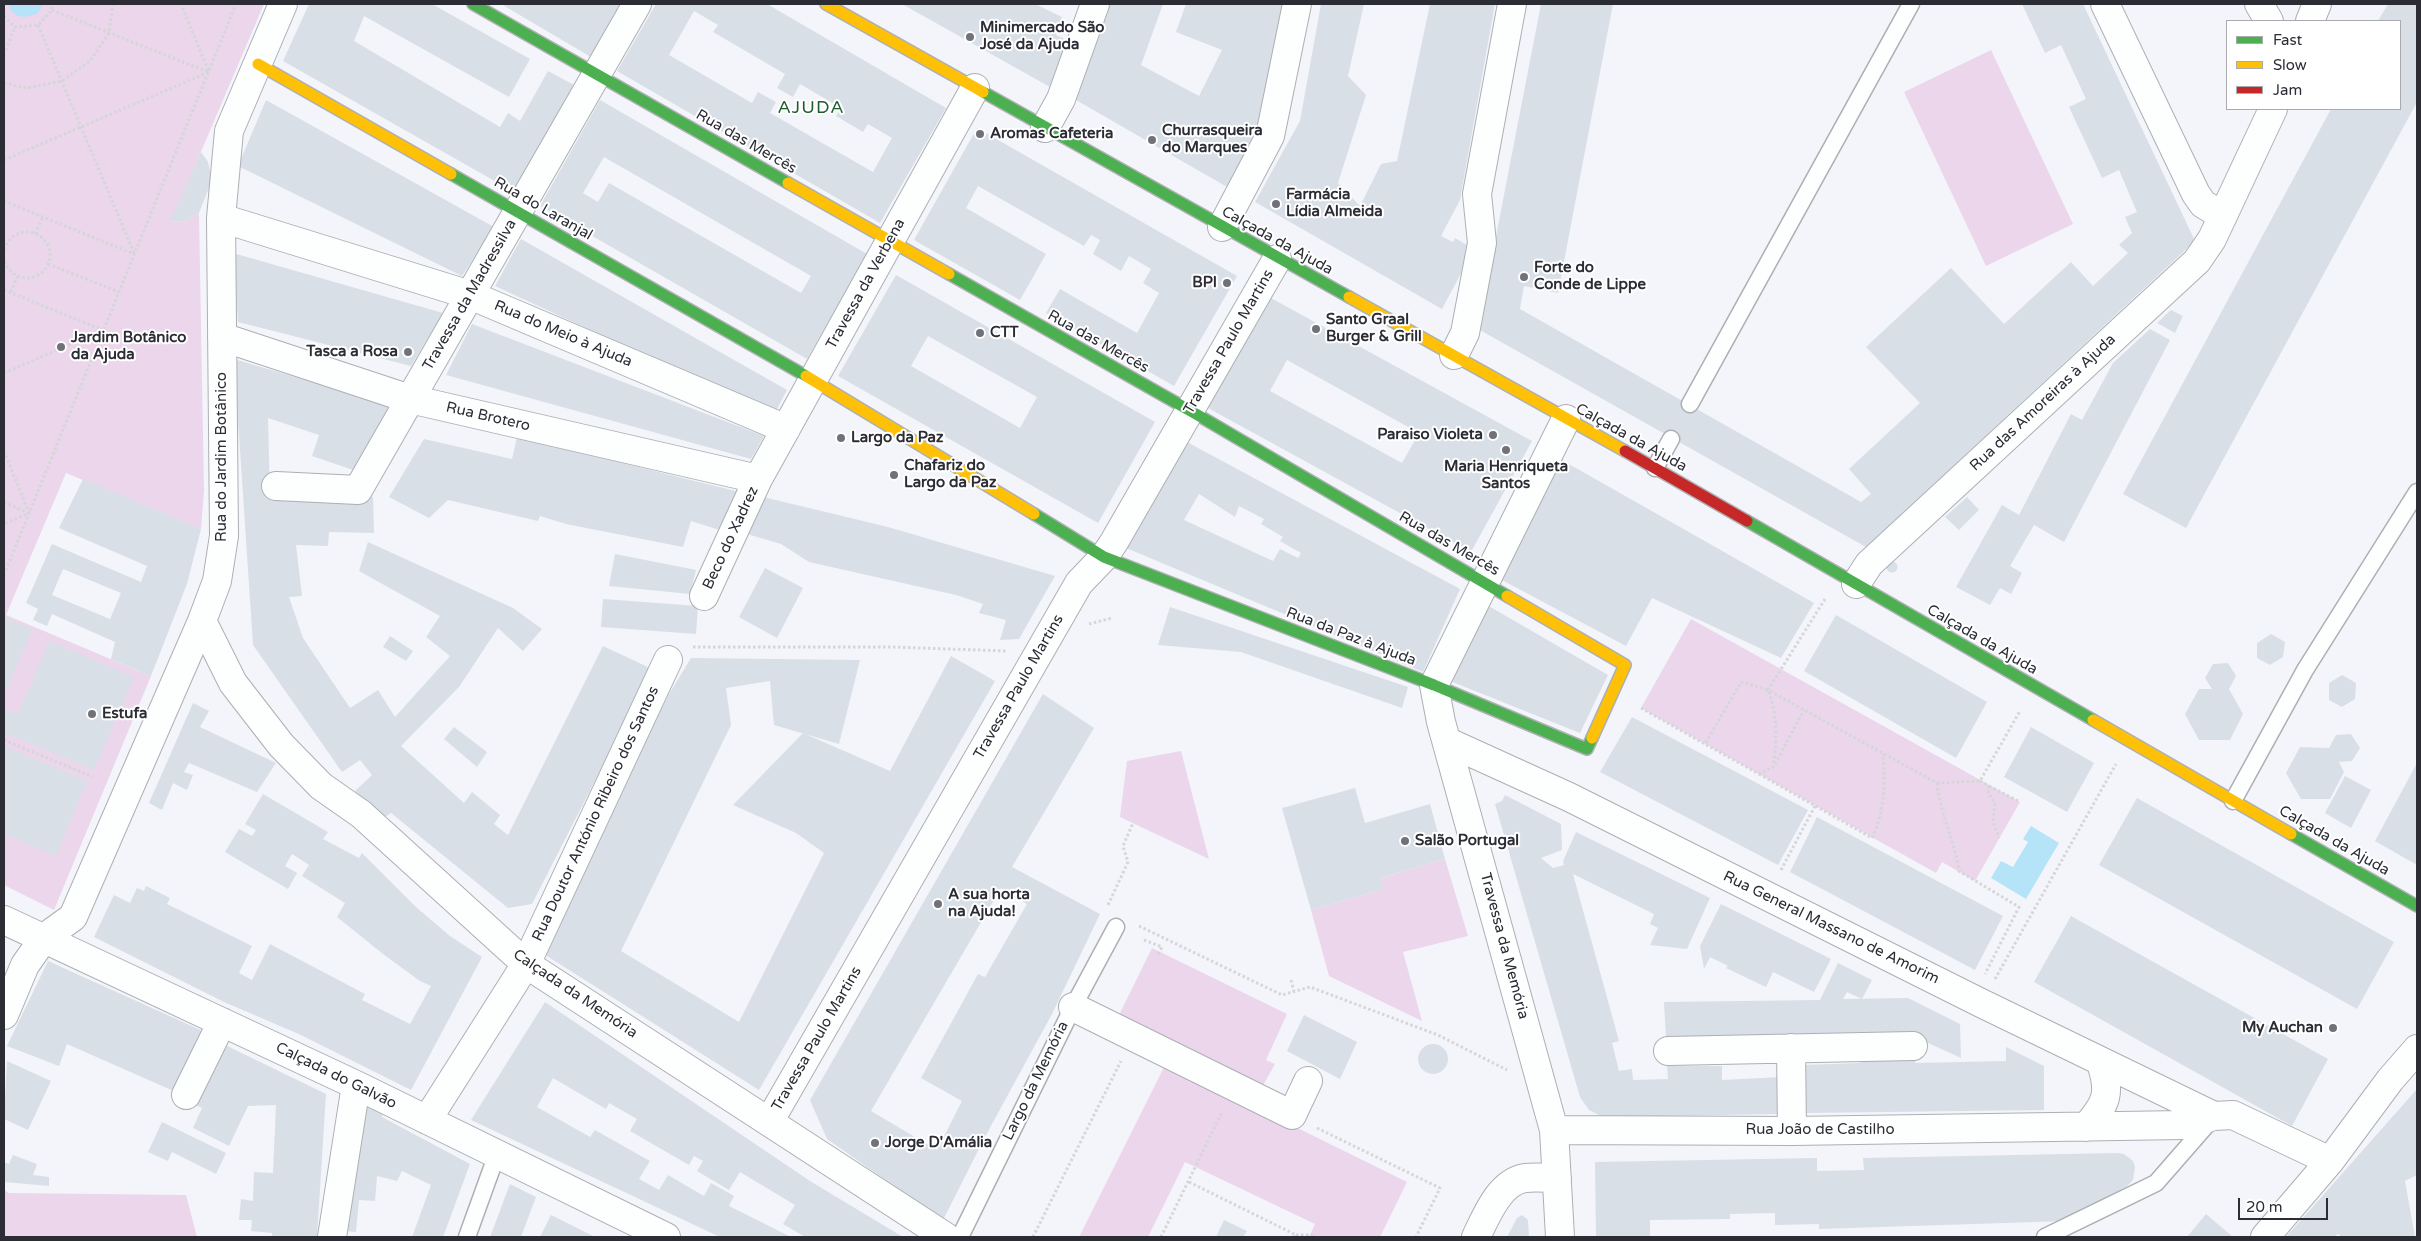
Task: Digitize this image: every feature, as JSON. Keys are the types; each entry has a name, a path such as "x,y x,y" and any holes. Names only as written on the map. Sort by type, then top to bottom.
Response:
{"street":[{"name":"Rua do Jardim Botânico","path":"4,1012 25,965 44,938 73,917 202,621 217,581 224,536 221,218 229,131 284,4"},
{"name":"Rua das Mercês","path":"473,4 1190,410 1625,665 1587,749"},
{"name":"Travessa da Madressilva","path":"276,486 358,490 637,4"},
{"path":"1045,128 1061,99 1095,4"},
{"path":"1222,227 1270,136 1297,4"},
{"path":"1454,355 1465,334 1482,243 1477,194 1512,4"},
{"path":"2105,4 2196,194 2203,204 2224,216"},
{"path":"2259,4 2268,20"},
{"path":"2310,20 2318,4"},
{"name":"Calçada da Ajuda","path":"834,6 1045,128 1655,468 2417,906"},
{"name":"Rua do Laranjal","path":"258,64 813,380"},
{"name":"Travessa da Verbena","path":"758,479 974,88"},
{"name":"Rua das Amoreiras à Ajuda","path":"1847,579 1869,564 2206,250 2224,216 2272,110"},
{"name":"Rua do Meio à Ajuda","path":"221,218 470,295 786,429"},
{"name":"Travessa Paulo Martins","path":"769,1122 1079,583 1104,557 1277,258"},
{"name":"Rua Brotero","path":"222,337 410,399 758,479"},
{"path":"813,380 1104,557"},
{"path":"1434,685 1566,419"},
{"name":"Beco do Xadrez","path":"704,596 758,479"},
{"name":"Rua da Paz à Ajuda","path":"1104,557 1434,685 1587,749"},
{"name":"Calçada da Memória","path":"202,621 232,683 281,744 321,786 360,814 526,964 946,1237"},
{"name":"Rua Doutor António Ribeiro dos Santos","path":"427,1120 526,964 668,660"},
{"name":"Travessa da Memória","path":"1434,685 1554,1130 1560,1237"},
{"name":"Rua General Massano de Amorim","path":"1448,742 1570,798 2101,1063 2214,1116"},
{"name":"Calçada do Galvão","path":"4,920 356,1085 666,1237"},
{"path":"1072,1007 1292,1115 1308,1081"},
{"path":"186,1095 222,1022"},
{"path":"1668,1051 1913,1046"},
{"path":"1791,1048 1792,1131"},
{"path":"2266,1237 2330,1161 2390,1080 2417,1049"},
{"path":"2086,1126 2102,1109 2106,1095 2108,1083 2101,1063"},
{"path":"332,1237 356,1085"},
{"name":"Rua João de Castilho","path":"1554,1130 1792,1131 2184,1125 2214,1116 2233,1115 2330,1161"},
{"path":"1476,1237 1492,1205 1511,1184 1524,1178 1557,1178"}],"lane":[{"path":"1690,404 1911,4"},
{"path":"1655,468 1671,438"},
{"path":"2233,801 2305,670 2417,492"},
{"name":"Largo da Memória","path":"960,1237 1072,1007 1116,927"},
{"path":"2045,1237 2156,1183 2214,1116"},
{"path":"467,1237 497,1154"}],"path":[{"path":"4,16 15,27 38,26 52,10 52,4"},
{"path":"4,83 27,88 62,81 90,61 110,33 113,4"},
{"path":"181,4 208,72"},
{"path":"4,575 236,4"},
{"path":"52,10 208,72"},
{"path":"38,26 134,254"},
{"path":"4,55 15,27"},
{"path":"4,160 208,72"},
{"path":"4,201 134,254"},
{"path":"35,234 43,217"},
{"path":"21,232 35,234 47,244 50,254 48,264 42,272 33,277 18,276 6,266 4,256 5,245 12,237 21,232"},
{"path":"48,264 119,292"},
{"path":"11,292 18,276"},
{"path":"4,290 103,330"},
{"path":"4,373 103,330"},
{"path":"4,451 29,513"},
{"path":"4,502 29,513"},
{"path":"4,524 29,513"},
{"path":"1768,690 1820,610 1847,579"},
{"path":"1089,624 1112,618"},
{"path":"704,646 891,647 1008,651"},
{"path":"1705,744 1741,682 1768,690 1937,783 1980,781 2020,802"},
{"path":"1980,781 2035,687"},
{"path":"1768,690 1775,708 1776,750 1773,767"},
{"path":"1641,708 1872,838 1878,825 1885,786 1882,753"},
{"path":"1759,774 1773,767 1804,710"},
{"path":"4,740 93,777"},
{"path":"1976,1001 2129,741"},
{"path":"1937,783 1939,803 1956,852 1959,872 2019,907 1976,1001"},
{"path":"1989,786 1988,794 1995,803 1993,821 1999,838"},
{"path":"1767,897 1816,806"},
{"path":"1106,908 1128,862 1123,846 1133,823"},
{"path":"1134,923 1282,995 1310,987 1438,1035 1510,1071 1515,1086 1542,1083"},
{"path":"1144,940 1162,947 1157,956"},
{"path":"1291,980 1294,992"},
{"path":"1033,1237 1133,1037"},
{"path":"1161,1237 1234,1087"},
{"path":"1292,1115 1440,1188 1416,1237"},
{"path":"1188,1182 1295,1236 1310,1235 1315,1237"}],"shaded area":[{"name":"Jardim Botânico da Ajuda","path":"4,4 264,4 171,222 184,221 199,213 204,491 201,529 66,473 6,615 151,676 54,910 4,885"},
{"path":"1991,50 2073,224 1986,266 1904,92"},
{"path":"1691,619 2020,802 1975,881 1942,862 1936,873 1641,708"},
{"path":"1181,751 1209,859 1120,817 1127,761"},
{"path":"1445,859 1468,936 1403,952 1422,1021 1329,976 1311,910 1383,889 1380,878"},
{"path":"1152,948 1287,1014 1266,1060 1275,1064 1261,1089 1118,1017"},
{"path":"1166,1063 1407,1182 1380,1237 1309,1237 1315,1224 1185,1162 1148,1237 1079,1237"},
{"path":"4,1190 9,1193 186,1195 197,1237 4,1237"}],"water":[{"path":"8,4 43,4 38,13 24,17 13,13"},
{"path":"2031,826 2059,843 2026,899 1991,878 2001,861 2013,867 2028,842 2023,839"}],"building":[{"path":"309,4 432,4 530,59 509,97 364,16 354,41 500,127 508,113 520,121 548,71 574,85 514,192 283,61"},
{"path":"501,4 628,4 596,60"},
{"path":"656,4 767,4 946,108 880,223 617,71","holes":["694,11 718,25 713,32 785,74 777,88 793,97 800,84 841,108 836,116 863,132 868,124 892,138 873,172 770,113 776,102 758,92 752,103 669,55"]},
{"path":"902,4 1035,4 1062,17 1056,35 1069,41 1053,87 1050,87"},
{"path":"1110,4 1163,4 1141,65 1199,96 1222,50 1176,32 1186,4 1283,4 1259,125 1227,187 1076,100"},
{"path":"1321,4 1364,4 1348,76 1366,95 1338,183 1360,206 1381,164 1397,161 1430,4 1495,4 1460,200 1441,236 1453,242 1455,238 1474,249 1442,309 1255,202 1300,121"},
{"name":"Forte do Conde de Lippe","path":"1541,4 1613,4 1558,293 1524,286 1520,309 1861,502 1871,494 1849,469 1920,403 1866,347 1951,268 2004,324 2071,262 2093,286 2128,253 2119,245 2132,233 2125,217 2137,212 2119,170 2102,178 2069,107 2086,99 2061,45 2045,53 2022,4 2083,4 2195,241 1866,547 1478,329"},
{"path":"2388,4 2417,4 2417,102 2186,528 2123,494 2330,110 2401,110 2401,20 2379,20"},
{"path":"266,100 494,227 462,276 238,166"},
{"path":"600,100 867,254 807,359 540,206","holes":["604,157 811,276 801,293 609,183 598,202 583,193"]},
{"path":"977,128 1237,276 1174,386 1046,313 1060,289 1137,333 1159,293 1143,283 1151,269 1129,256 1121,271 1093,254 1100,240 1091,235 1084,246 978,186 966,208 1046,254 1020,300 914,240"},
{"path":"201,152 208,162 212,180 199,213 184,221 170,222"},
{"path":"521,239 787,390 774,415 495,286"},
{"path":"233,253 443,313 411,366 238,322"},
{"path":"896,275 1155,422 1098,523 838,376","holes":["928,336 1037,397 1020,428 911,366"]},
{"path":"1269,297 1532,441 1471,552 1208,408","holes":["1287,360 1419,433 1402,463 1270,391"]},
{"path":"2171,310 2183,316 2175,333 2157,323"},
{"path":"472,324 764,436 751,459 446,375"},
{"path":"2150,329 2170,340 2064,542 2034,525 2010,566 2022,573 2011,594 2000,588 1990,605 1956,587 2002,505 2019,515 2071,414 2082,420 2113,363"},
{"path":"234,359 393,406 362,473 312,456 319,435 268,418 270,495 373,497 374,533 329,532 328,546 296,545 302,596 289,597 303,638 350,708 378,690 395,717 450,656 426,637 440,616 359,571 368,542 513,608 542,629 523,651 498,628 459,687 401,746 464,803 472,792 500,815 494,824 508,835 603,646 652,669 532,904 508,908 391,813 382,819 355,791 372,775 360,760 342,772 253,645"},
{"path":"517,437 744,493 726,532 691,521 683,547 566,524 540,516 538,521 448,500 429,518 389,497 424,439 512,459"},
{"path":"1187,442 1460,589 1423,672 1126,548","holes":["1199,494 1235,517 1239,506 1264,519 1261,524 1283,537 1280,541 1301,553 1298,558 1280,549 1273,561 1184,520"]},
{"path":"1560,459 1814,603 1781,658 1652,598 1626,646 1500,579"},
{"name":"Chafariz do Largo da Paz","path":"892,470 896,470 899,475 898,479 892,480 889,477 889,473"},
{"path":"83,479 201,529 187,584 151,676 111,659 115,642 52,614 47,626 33,620 38,609 26,603 52,544 141,582 147,566 59,528","holes":["63,569 121,593 110,619 52,595"]},
{"path":"759,496 888,527 1055,576 1019,639 1000,640 1006,620 979,613 983,604 956,595 809,562 781,544 747,534"},
{"path":"1967,497 1979,510 1959,530 1945,517"},
{"path":"615,554 696,570 690,594 609,586"},
{"path":"1892,561 1898,567 1892,573 1886,567"},
{"path":"765,568 803,588 777,638 739,617"},
{"path":"603,599 698,606 696,634 601,627"},
{"path":"1487,605 1608,675 1580,733 1450,681"},
{"path":"1170,607 1408,687 1402,708 1241,652 1158,645"},
{"path":"1836,615 1987,702 1956,758 1804,671"},
{"path":"4,617 32,629 4,697"},
{"path":"2271,634 2285,642 2283,657 2270,665 2257,658 2257,643"},
{"path":"390,636 413,651 406,661 383,647"},
{"path":"49,641 134,677 94,770 4,734 4,708 18,714"},
{"path":"951,656 995,681 759,1090 539,951 669,694 691,658 860,660 839,744 806,734 890,771","holes":["770,681 774,725 803,733 733,805 796,833 824,853 739,1022 621,951 731,725 726,688"]},
{"path":"2228,663 2236,676 2229,689 2243,714 2230,740 2199,740 2185,714 2199,689 2212,689 2205,678 2213,664"},
{"path":"2342,675 2356,683 2355,699 2342,707 2329,700 2329,683"},
{"path":"1043,694 1094,728 1012,867 1100,914 1052,1014 986,1135 943,1220 827,1139 810,1100","holes":["1001,888 1027,904 985,977 978,974 921,1078 962,1101 937,1150 871,1111"]},
{"path":"193,703 209,711 200,727 276,763 257,792 189,763 184,772 193,775 187,790 173,783 162,810 149,803"},
{"path":"1632,717 1808,810 1778,865 1600,772"},
{"path":"454,727 487,752 477,767 444,739"},
{"path":"2031,727 2094,763 2067,812 2004,777"},
{"path":"2351,734 2360,748 2352,761 2339,762 2344,772 2330,799 2301,799 2286,773 2300,747 2329,748 2336,735"},
{"path":"4,746 87,781 56,856 4,834"},
{"path":"2417,763 2417,865 2375,841"},
{"path":"2345,776 2371,790 2351,828 2325,813"},
{"path":"1355,788 1365,823 1430,804 1445,859 1380,878 1383,889 1311,910 1282,808"},
{"path":"263,794 328,832 323,839 359,858 362,853 416,907 450,936 482,957 411,1090 301,1035 224,1002 94,937 114,895 130,903 137,888 144,891 146,886 170,898 167,904 252,946 239,973 252,980 270,944 365,994 362,1000 410,1024 431,986 420,981 383,954 337,917 345,903 302,876 309,865 292,854 285,866 297,873 288,889 225,852 239,829 252,836 256,830 245,824"},
{"path":"1505,795 1561,824 1562,850 1541,858 1553,868 1564,865 1563,861 1576,832 1710,898 1687,949 1650,945 1658,928 1650,924 1654,914 1573,874 1619,1041 1612,1043 1619,1071 1632,1069 1633,1080 1668,1079 1667,1066 1722,1066 1722,1080 1781,1077 1780,1114 1603,1117 1589,1110 1580,1097 1495,804 1502,801"},
{"path":"2137,798 2394,942 2357,1009 2099,865"},
{"path":"1817,817 2003,916 1975,970 1790,872"},
{"path":"1721,904 1831,959 1814,992 1773,972 1766,987 1726,968 1728,966 1710,957 1704,969 1700,946"},
{"path":"2071,916 2328,1059 2292,1126 2034,982"},
{"path":"48,961 205,1032 178,1093 67,1044 59,1066 7,1046"},
{"path":"1838,963 1872,980 1862,999 1908,998 1960,1024 1961,1058 1915,1037 1666,1039 1664,1002 1820,1000","holes":["1847,992 1861,999 1843,999"]},
{"path":"545,1002 810,1181 903,1237 805,1237 783,1224 795,1205 740,1172 729,1190 697,1171 703,1161 694,1156 689,1165 630,1131 637,1119 609,1103 606,1109 553,1078 537,1107 590,1137 595,1130 650,1161 639,1179 659,1190 668,1175 704,1196 711,1183 734,1196 729,1206 791,1237 720,1237 471,1120"},
{"path":"1304,1015 1357,1042 1340,1079 1287,1051"},
{"path":"219,1042 326,1094 317,1237 272,1237 272,1233 251,1231 252,1220 239,1220 241,1199 253,1201 254,1172 273,1173 276,1105 248,1106 229,1146 193,1128 202,1108 192,1103"},
{"path":"1433,1044 1439,1045 1447,1053 1447,1065 1439,1073 1433,1074 1427,1073 1419,1065 1418,1059 1419,1053 1427,1045"},
{"path":"2006,1047 2044,1066 2044,1110 1804,1113 1803,1065 1860,1063 1861,1059 1916,1058 1915,1063 2006,1061"},
{"path":"7,1061 51,1081 28,1130 4,1119"},
{"path":"2417,1089 2417,1175 2405,1181 2415,1237 2342,1237 2338,1234 2334,1237 2286,1237"},
{"path":"356,1105 383,1108 382,1117 470,1164 443,1237 412,1237 431,1185 402,1171 397,1181 377,1176 375,1201 359,1200 356,1232 345,1231"},
{"path":"162,1122 226,1153 216,1174 172,1152 168,1161 148,1152"},
{"path":"2124,1154 2133,1161 2135,1167 2133,1180 2127,1186 2067,1221 1819,1229 1819,1224 1775,1225 1775,1213 1730,1214 1730,1219 1650,1220 1650,1237 1596,1237 1595,1162 1817,1158 1817,1171 1864,1170 1863,1158"},
{"path":"13,1155 37,1164 33,1175 49,1177 49,1186 4,1182 4,1162 9,1164"},
{"path":"510,1184 536,1197 521,1237 490,1237"},
{"path":"2206,1214 2233,1237 2187,1237"},
{"path":"551,1215 595,1237 540,1237"},
{"path":"1522,1215 1528,1220 1529,1237 1507,1237 1517,1218"},
{"path":"1224,1220 1247,1231 1243,1237 1216,1237"}],"traffic: fast":[{"path":"473,4 788,183"},
{"path":"983,92 1349,297"},
{"path":"451,174 806,376"},
{"path":"949,274 1196,414 1507,596"},
{"path":"1034,514 1104,557 1434,685 1587,749 1592,738"},
{"path":"1747,521 2093,720"},
{"path":"2291,834 2417,906"}],"traffic: slow":[{"path":"826,4 983,92"},
{"path":"258,64 451,174"},
{"path":"788,183 949,274"},
{"path":"1349,297 1625,451"},
{"path":"806,376 1034,514"},
{"path":"1507,596 1625,665 1592,738"},
{"path":"2093,720 2291,834"}],"traffic: jam":[{"path":"1625,451 1747,521"}],"place":[{"name":"Minimercado São José da Ajuda","path":"970,37"},
{"name":"Aromas Cafeteria","path":"980,134"},
{"name":"Churrasqueira do Marques","path":"1152,140"},
{"name":"Farmácia Lídia Almeida","path":"1276,204"},
{"name":"Forte do Conde de Lippe","path":"1524,277"},
{"name":"BPI","path":"1227,283"},
{"name":"Santo Graal Burger & Grill","path":"1316,329"},
{"name":"CTT","path":"980,333"},
{"name":"Jardim Botânico da Ajuda","path":"61,347"},
{"name":"Tasca a Rosa","path":"408,352"},
{"name":"Paraiso Violeta","path":"1493,435"},
{"name":"Largo da Paz","path":"841,438"},
{"name":"Maria Henriqueta Santos","path":"1506,450"},
{"name":"Chafariz do Largo da Paz","path":"894,475"},
{"name":"Estufa","path":"92,714"},
{"name":"Salão Portugal","path":"1405,841"},
{"name":"A sua horta na Ajuda!","path":"938,904"},
{"name":"My Auchan","path":"2333,1028"},
{"name":"Jorge D'Amália","path":"875,1143"}],"district":[{"name":"AJUDA","path":"811,108"}]}
